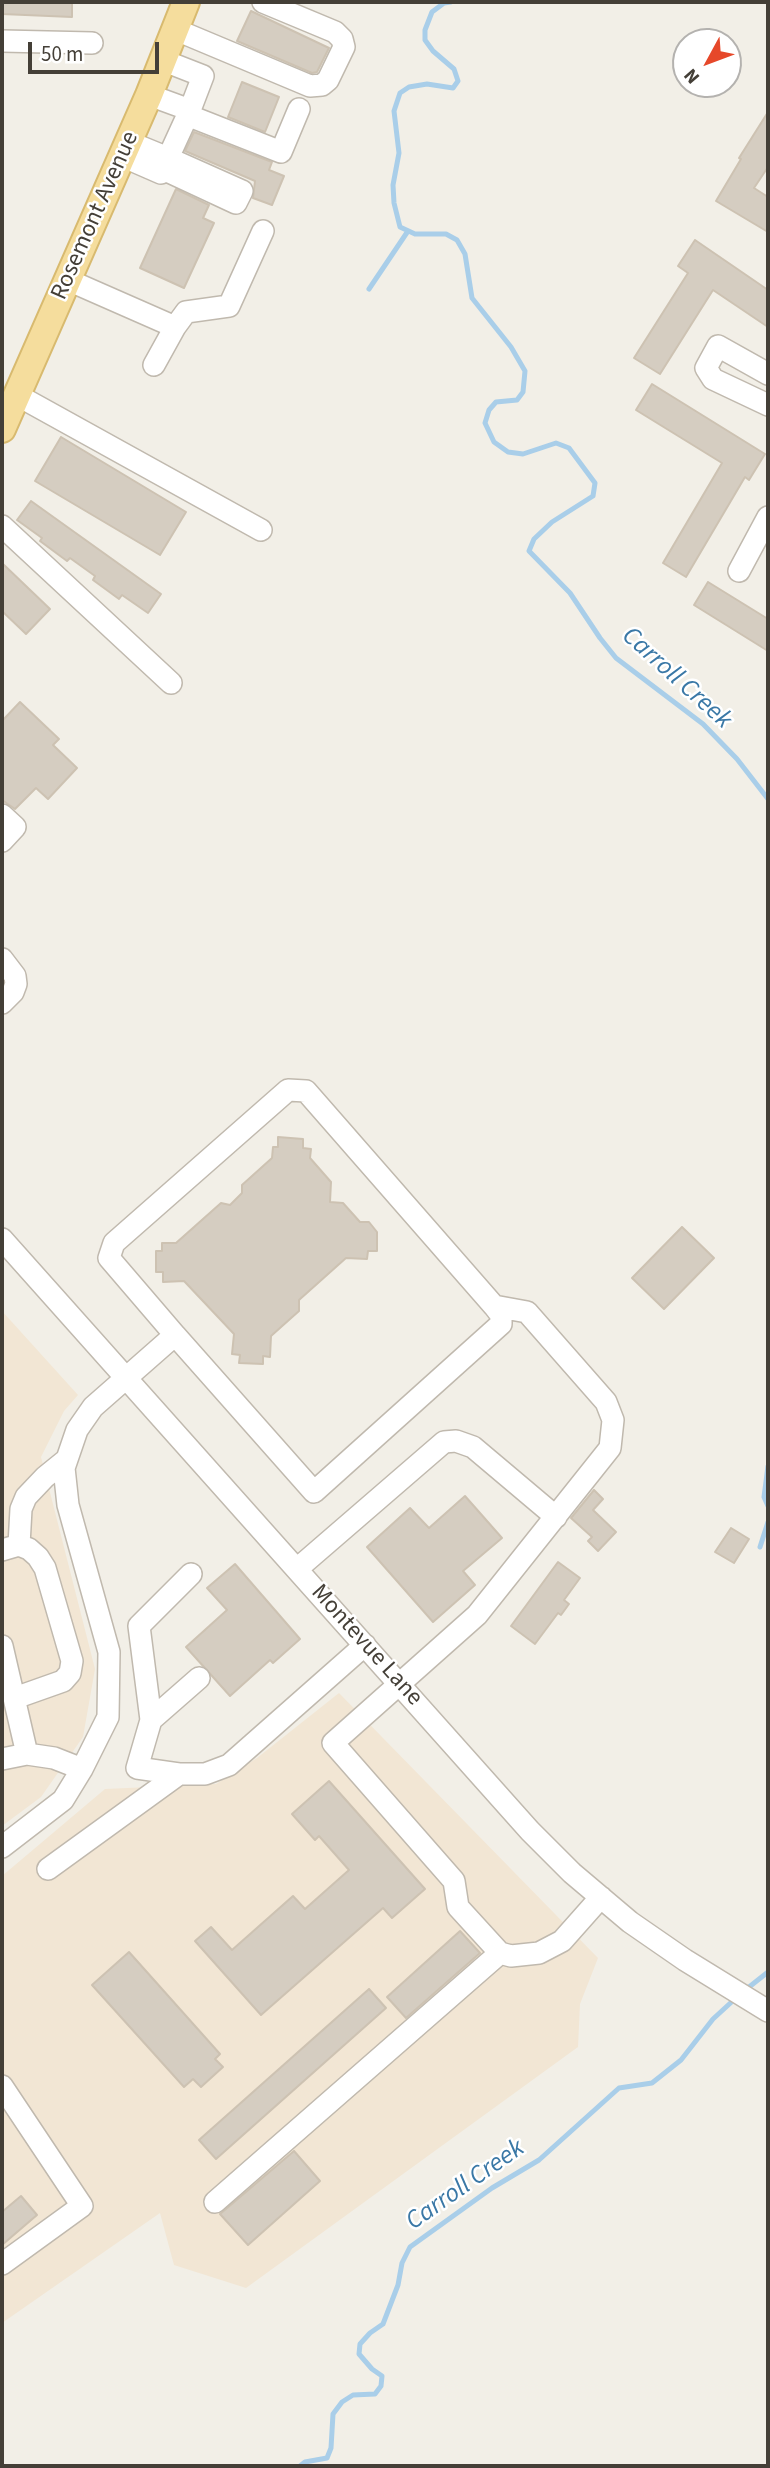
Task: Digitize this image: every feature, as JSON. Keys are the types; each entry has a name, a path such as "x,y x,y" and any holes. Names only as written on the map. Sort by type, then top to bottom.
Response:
{"main road":[{"name":"Rosemont Avenue","path":"2,429 149,95 186,2"}],"street":[{"path":"174,29 310,86 322,85 328,80 344,47 342,39 335,32 263,2"},
{"path":"2,41 92,43"},
{"path":"162,60 203,76 165,164"},
{"path":"149,95 281,152 299,109"},
{"path":"125,149 165,164 236,203"},
{"path":"154,365 186,312 229,306 264,231"},
{"path":"68,280 176,327"},
{"path":"768,374 718,346 706,368 713,379 768,405"},
{"path":"17,395 261,530"},
{"path":"739,571 768,517"},
{"path":"2,526 171,683"},
{"path":"2,815 15,827 2,841"},
{"path":"2,960 15,976 16,984 13,992 2,1003"},
{"path":"288,1090 306,1091 494,1306 501,1315 501,1324 314,1492 109,1258 114,1243 288,1090"},
{"name":"Montevue Lane","path":"2,1239 530,1831 572,1873 631,1922 685,1960 768,2011"},
{"path":"494,1306 527,1312 606,1402 614,1420 610,1448 478,1615 334,1743 454,1881 458,1907 500,1953 511,1956 539,1953 562,1941 601,1897"},
{"path":"2,1847 63,1800 108,1717 109,1652 68,1505 64,1468 66,1460 77,1430 93,1407 175,1335"},
{"path":"297,1569 444,1442 456,1441 473,1447 556,1517"},
{"path":"15,1698 56,1686 70,1673 72,1661 45,1568 29,1549 10,1548 26,1497 66,1460"},
{"path":"191,1574 139,1626 151,1720 137,1768 179,1774 205,1774 229,1765 365,1645"},
{"path":"2,1646 27,1754"},
{"path":"151,1720 199,1678"},
{"path":"2,1759 27,1754 54,1758 82,1769"},
{"path":"48,1869 179,1774"},
{"path":"215,2202 500,1953"},
{"path":"2,2086 82,2206 2,2264"}],"shaded area":[{"path":"2,1311 78,1395 64,1411 41,1457 95,1669 83,1737 41,1797 2,1826"},
{"path":"339,1693 598,1958 580,2004 578,2047 246,2288 174,2265 160,2213 2,2323 2,1876 105,1789 216,1784 257,1758"}],"building":[{"path":"2,2 72,2 72,17 2,14"},
{"path":"251,11 329,48 317,72 312,73 237,41"},
{"path":"242,82 279,97 265,132 228,117"},
{"path":"768,112 768,167 754,188 768,197 768,232 716,201"},
{"path":"194,132 272,162 269,170 284,176 272,205 253,198 255,181 185,151"},
{"path":"176,189 209,205 203,218 214,223 184,288 140,268"},
{"path":"695,240 768,290 768,327 713,290 660,374 634,358 688,273 678,266"},
{"path":"652,384 765,454 749,480 745,477 686,577 663,563 722,463 636,410"},
{"path":"61,437 186,512 160,555 35,481"},
{"path":"31,501 161,594 148,613 122,595 119,599 93,580 95,576 70,558 67,561 17,520"},
{"path":"2,563 50,609 26,634 2,611"},
{"path":"708,582 768,619 768,651 694,605"},
{"path":"20,702 59,739 53,745 77,768 48,799 36,788 15,809 2,800 2,721"},
{"path":"278,1137 303,1139 303,1148 311,1149 310,1158 331,1182 330,1202 343,1203 360,1222 369,1222 377,1232 377,1251 368,1251 367,1259 346,1258 299,1300 299,1311 271,1336 270,1357 263,1356 263,1364 239,1363 240,1355 232,1354 234,1334 184,1281 163,1282 163,1272 156,1272 156,1251 162,1251 162,1243 176,1243 221,1203 230,1205 242,1193 242,1185 272,1158 273,1147 278,1147"},
{"path":"682,1227 714,1258 664,1309 632,1278"},
{"path":"594,1490 603,1499 593,1510 616,1532 598,1551 588,1541 592,1537 571,1518"},
{"path":"465,1496 502,1538 463,1571 475,1585 433,1622 367,1547 410,1508 429,1528"},
{"path":"731,1528 749,1539 734,1563 715,1552"},
{"path":"558,1562 580,1578 564,1600 569,1604 561,1615 558,1613 535,1644 511,1626"},
{"path":"235,1564 300,1639 273,1663 270,1660 230,1696 186,1647 227,1610 207,1588"},
{"path":"329,1781 425,1889 392,1918 383,1908 261,2015 195,1941 211,1927 232,1950 293,1896 305,1909 349,1870 319,1836 315,1840 292,1814"},
{"path":"460,1931 480,1953 406,2018 387,1997"},
{"path":"129,1952 220,2054 215,2059 223,2067 201,2087 193,2079 184,2087 92,1985"},
{"path":"369,1989 386,2008 216,2159 199,2140"},
{"path":"294,2151 320,2181 248,2245 220,2214"},
{"path":"21,2196 37,2215 2,2245 2,2212"}],"waterway":[{"name":"Carroll Creek","path":"451,2 444,3 432,12 425,30 425,40 433,51 454,69 458,81 453,88 427,84 409,87 400,93 394,111 399,153 393,185 400,227 415,234 446,234 457,240 465,254 472,298 511,347 525,371 523,392 517,400 496,402 489,410 485,423 494,442 508,452 523,454 556,443 569,448 595,483 593,496 552,522 534,539 529,551 570,593 616,658 703,724 737,759 768,799"},
{"path":"369,289 408,231"},
{"path":"768,1466 764,1497 768,1506"},
{"path":"760,1547 768,1522"},
{"name":"Carroll Creek","path":"744,1991 768,1972"},
{"name":"Carroll Creek","path":"300,2466 305,2462 327,2458 331,2448 333,2414 342,2402 353,2395 375,2394 381,2386 382,2376 359,2354 360,2344 383,2324 398,2285 402,2263 410,2247 492,2188 539,2160 619,2088 652,2083 681,2060 713,2019 737,1997"}]}
